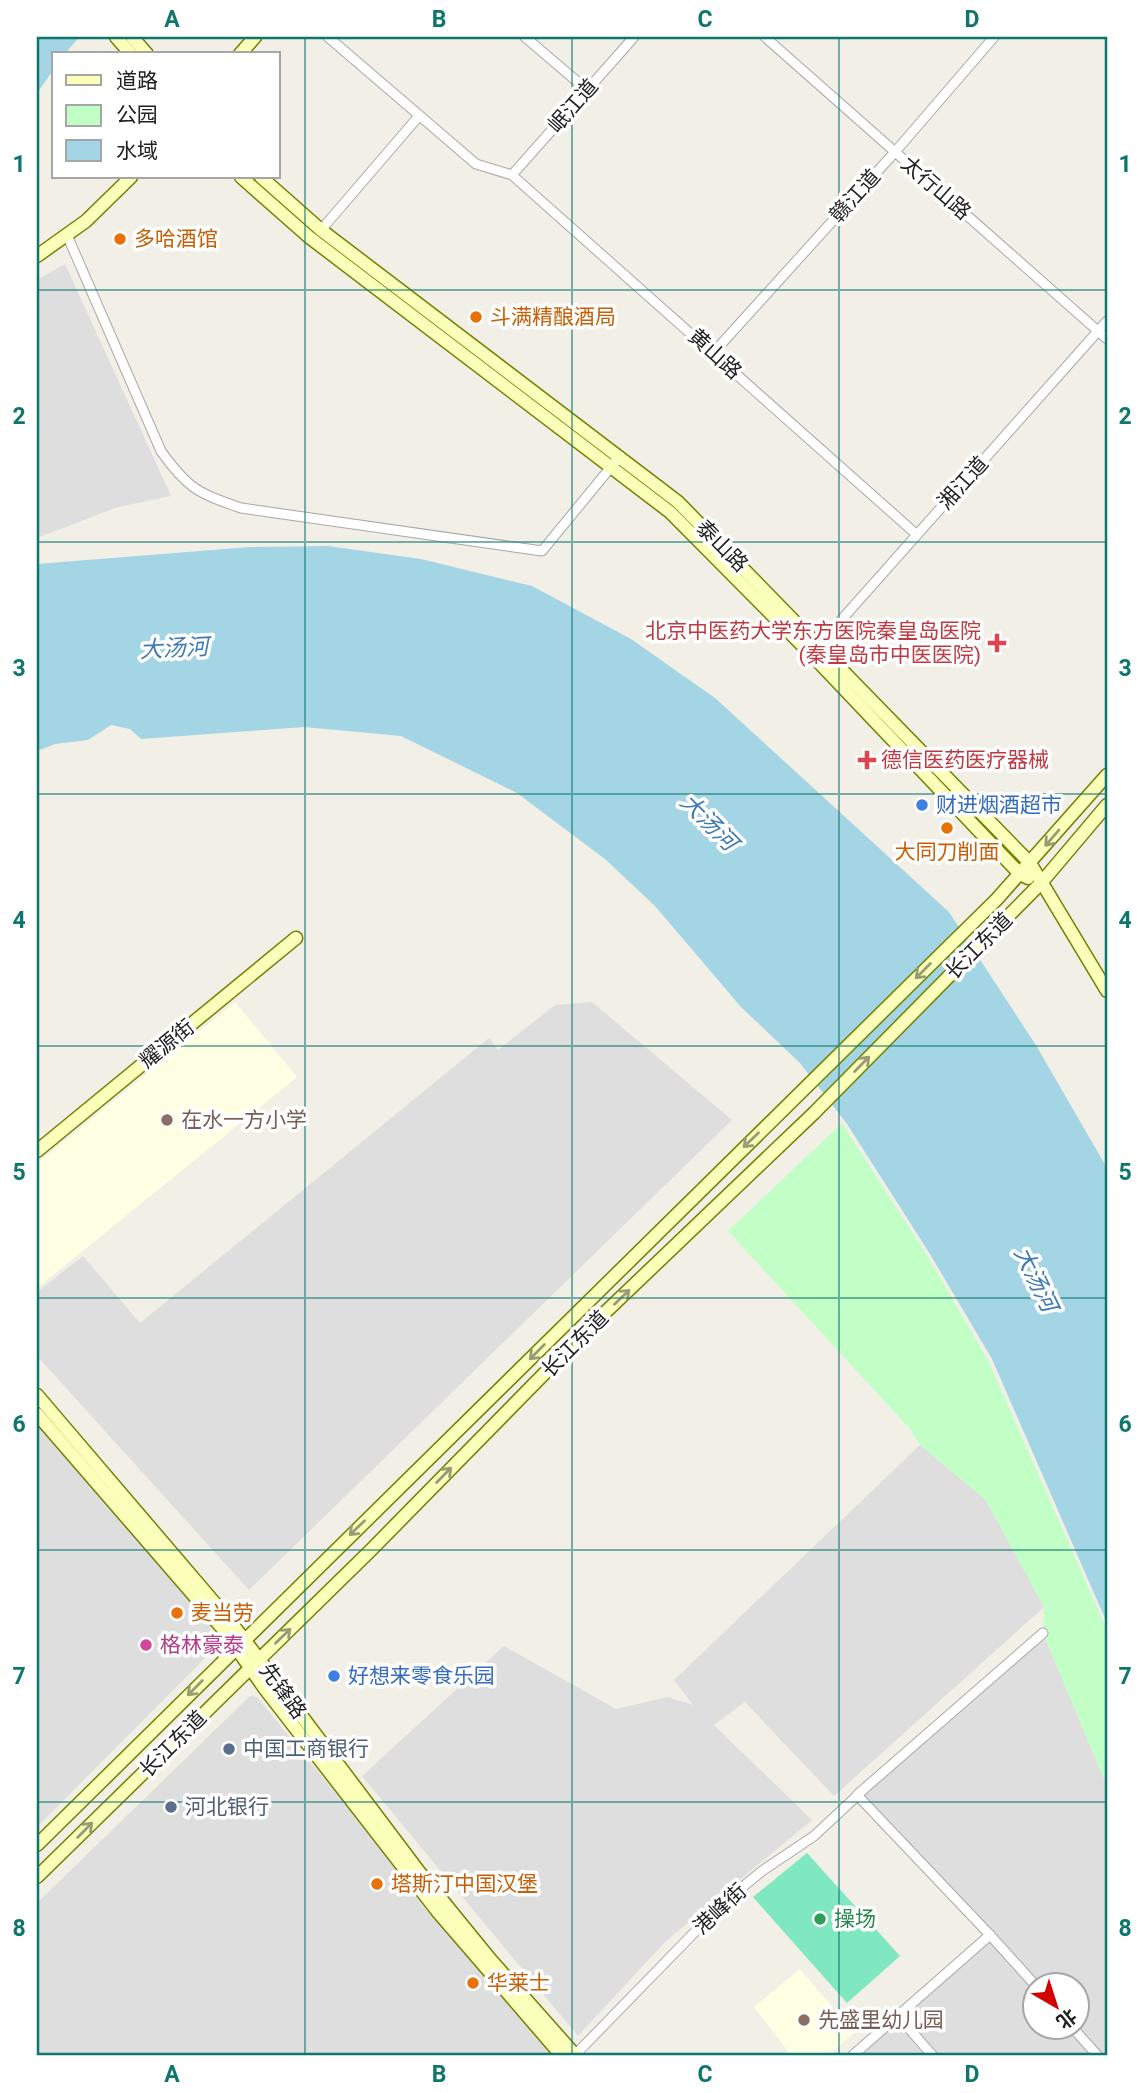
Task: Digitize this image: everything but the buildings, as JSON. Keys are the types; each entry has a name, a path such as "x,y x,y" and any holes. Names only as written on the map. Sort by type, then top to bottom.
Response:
{"street":[{"path":"116,37 129,52"},
{"path":"132,37 145,52"},
{"path":"242,52 255,37"},
{"path":"328,37 476,164 512,175"},
{"path":"526,37 587,90"},
{"name":"岷江道","path":"512,175 634,37"},
{"name":"太行山路","path":"765,37 1107,339"},
{"name":"赣江道","path":"714,352 895,152 994,37"},
{"path":"321,230 419,116"},
{"name":"黄山路","path":"512,175 916,534"},
{"path":"37,256 86,221 130,178"},
{"path":"242,178 309,237 615,462 670,512 810,653 1020,874 1041,883"},
{"name":"泰山路","path":"262,178 321,230 615,462 678,502 1030,863 1107,991"},
{"path":"67,235 161,451 180,477 204,495 241,508 541,551 615,462"},
{"name":"湘江道","path":"819,645 1107,321"},
{"name":"长江东道","path":"37,1845 1020,874 1107,775"},
{"name":"长江东道","path":"37,1877 381,1539 593,1324 814,1113 1041,883 1107,805"},
{"name":"耀源街","path":"37,1151 296,938"},
{"name":"先锋路","path":"37,1395 288,1700 428,1883 572,2056"},
{"path":"37,1414 240,1643"},
{"name":"港峰街","path":"572,2056 723,1903 762,1871 814,1836 1043,1633"},
{"path":"857,1796 1021,1970"},
{"path":"852,2056 990,1935"},
{"path":"898,2017 933,2056"},
{"path":"1084,2040 1098,2056"}],"shaded area":[{"path":"65,264 171,496 118,507 37,538 37,280"},
{"name":"在水一方小学","path":"235,1002 297,1077 37,1288 37,1163"},
{"path":"592,1002 732,1120 249,1590 37,1356 37,1292 83,1256 140,1323 489,1038 498,1050 555,1005"},
{"path":"37,1424 211,1624 206,1657 37,1827"},
{"path":"920,1445 986,1500 1044,1607 834,1796 745,1702 714,1725 812,1820 665,1942 578,2036 362,1776 504,1646 616,1709 668,1697 693,1705 674,1680"},
{"path":"1043,1633 1107,1786 1107,2056 852,2056 990,1935 857,1795"},
{"path":"250,1696 257,1697 552,2056 37,2056 37,1903"},
{"name":"先盛里幼儿园","path":"800,1969 854,2033 827,2056 783,2056 788,2051 754,2007"}],"green space":[{"path":"842,1123 928,1257 988,1360 1107,1630 1107,1786 1043,1633 1044,1607 986,1500 920,1445 910,1429 728,1231"},
{"name":"操场","path":"807,1853 900,1956 847,2003 753,1897"}],"water":[{"path":"37,37 79,37 67,52 52,52 52,72 37,93"},
{"name":"大汤河","path":"328,546 421,559 532,586 631,639 715,698 949,912 1037,1047 1107,1168 1107,1623 992,1359 930,1254 847,1124 800,1063 741,1007 655,906 605,859 517,793 401,736 304,727 141,739 130,729 111,725 88,740 55,744 37,751 37,564 250,547"}],"place":[{"name":"多哈酒馆","path":"120,239"},
{"name":"斗满精酿酒局","path":"476,317"},
{"name":"北京中医药大学东方医院秦皇岛医院 (秦皇岛市中医医院)","path":"997,643"},
{"name":"德信医药医疗器械","path":"867,760"},
{"name":"财进烟酒超市","path":"922,805"},
{"name":"大同刀削面","path":"947,828"},
{"name":"在水一方小学","path":"167,1120"},
{"name":"麦当劳","path":"177,1613"},
{"name":"格林豪泰","path":"146,1645"},
{"name":"好想来零食乐园","path":"334,1676"},
{"name":"中国工商银行","path":"229,1749"},
{"name":"河北银行","path":"171,1807"},
{"name":"塔斯汀中国汉堡","path":"377,1884"},
{"name":"操场","path":"820,1919"},
{"name":"华莱士","path":"473,1983"},
{"name":"先盛里幼儿园","path":"804,2020"}]}
